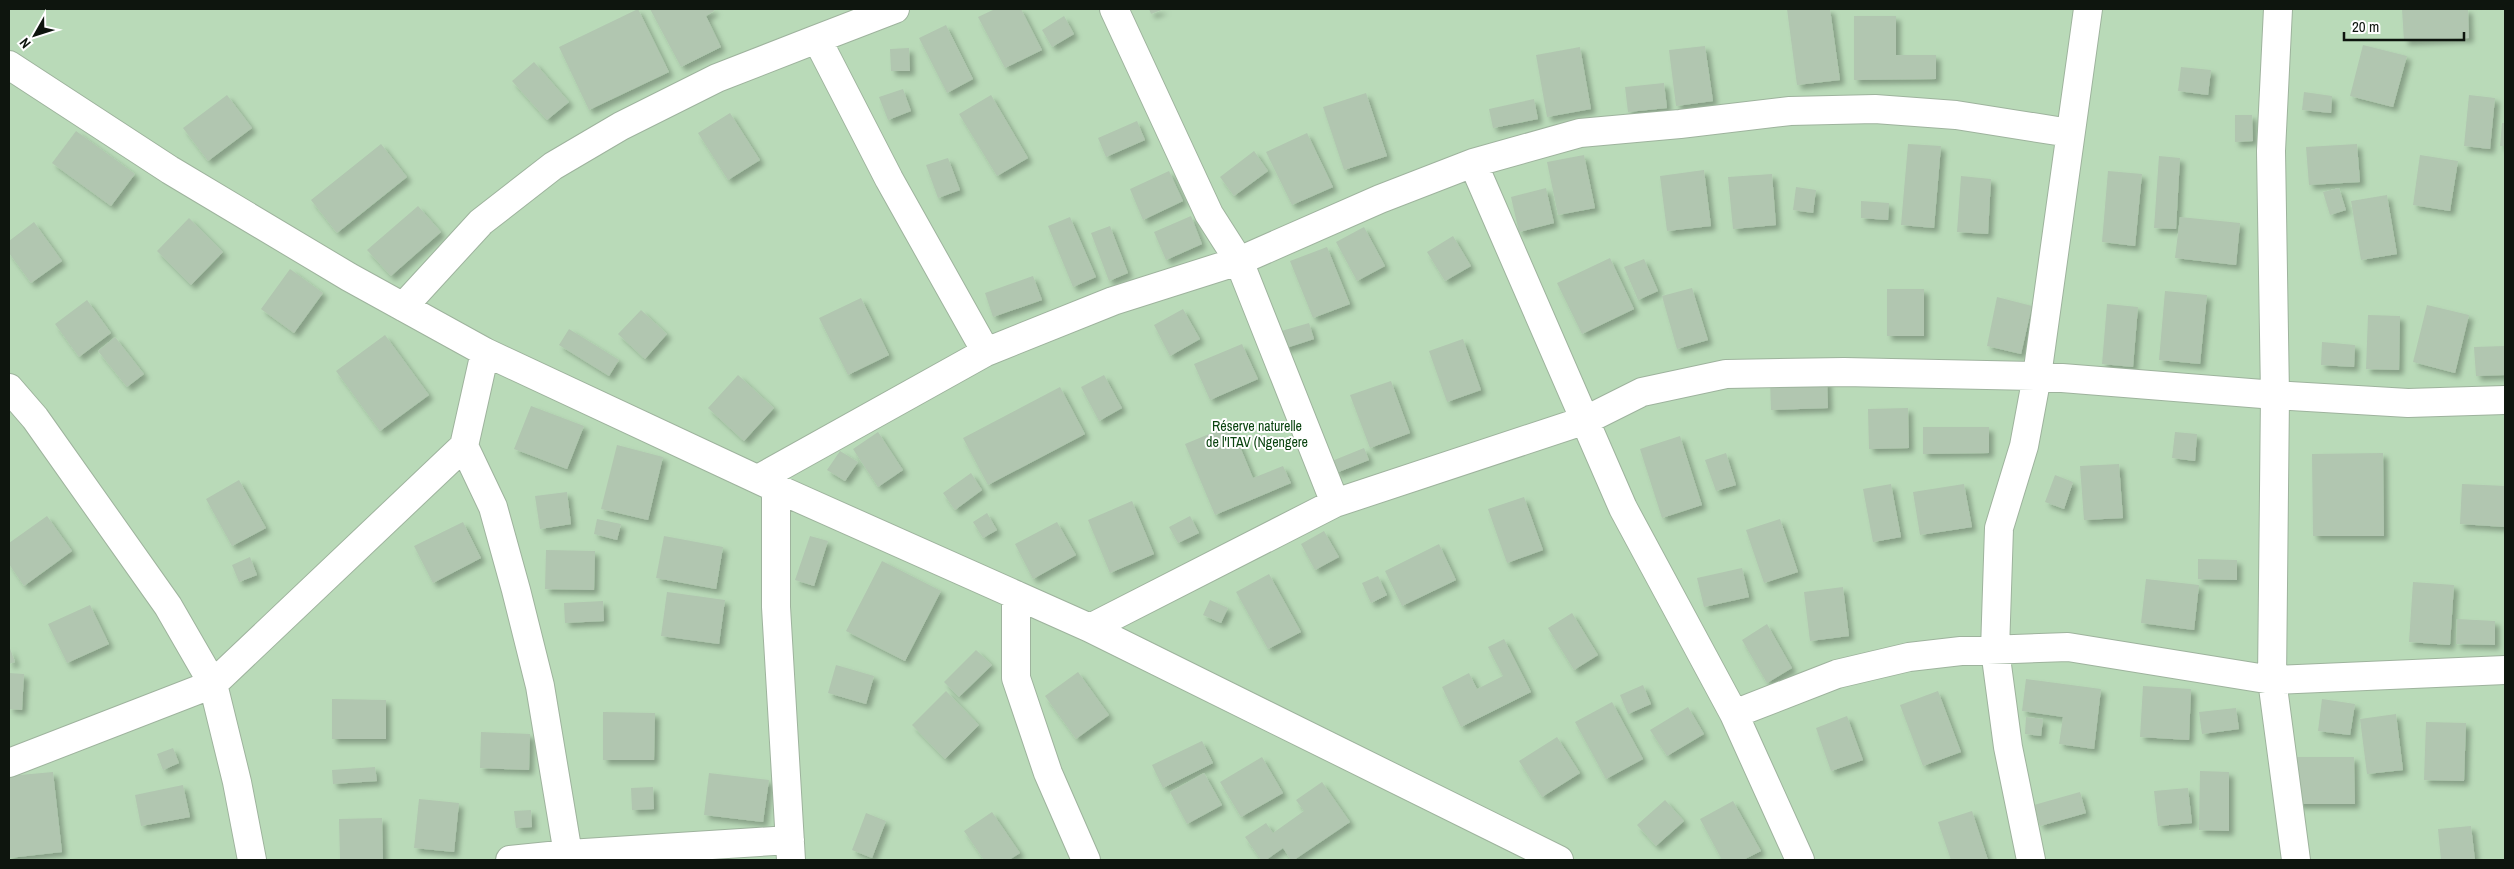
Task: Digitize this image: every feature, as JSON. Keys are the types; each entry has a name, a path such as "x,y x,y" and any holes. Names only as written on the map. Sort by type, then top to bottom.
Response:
{"street":[{"path":"402,307 481,222 554,166 621,126 717,78 895,9"},
{"path":"1114,9 1209,214 1239,260 1335,503"},
{"path":"2032,860 2008,747 1995,650 1999,528 2024,446 2037,376 2088,9"},
{"path":"2278,9 2271,151 2275,395 2272,680 2296,860"},
{"path":"817,38 889,179 986,352"},
{"path":"9,65 170,170 349,277 485,352 767,484 1090,628 1558,860"},
{"path":"767,484 986,352 1113,300 1239,260 1380,199 1473,163 1580,133 1790,111 1874,109 1956,115 2070,133"},
{"path":"1473,163 1522,280 1586,420 1623,508 1734,714 1800,860"},
{"path":"9,763 213,684 464,446 485,352"},
{"path":"1090,628 1335,503 1586,420 1642,392 1726,374 1844,372 2037,376 2275,395 2408,403 2505,400"},
{"path":"9,388 35,418 163,598 213,684 237,782 252,860"},
{"path":"464,446 493,507 516,590 540,686 569,857"},
{"path":"510,860 790,850 767,484"},
{"path":"1016,595 1016,678 1048,773 1086,860"},
{"path":"1734,714 1837,674 1909,657 1995,650 2068,647 2272,680 2505,670"}],"green space":[{"name":"Réserve naturelle de l'ITAV (Ngengere","path":"9,9 2505,9 2505,860 9,860"}],"building":[{"path":"638,9 669,72 589,110 559,47"},
{"path":"650,9 713,9 714,11 706,16 721,47 681,67"},
{"path":"995,9 1021,9 1042,50 1005,68 978,17"},
{"path":"1149,9 1164,9 1151,14"},
{"path":"1787,9 1830,9 1840,80 1797,85"},
{"path":"2402,9 2468,9 2469,38 2404,41"},
{"path":"1064,16 1074,34 1052,47 1042,30"},
{"path":"1854,16 1896,16 1896,55 1936,55 1936,79 1854,80"},
{"path":"946,25 973,79 947,93 919,38"},
{"path":"2363,45 2407,56 2393,107 2350,96"},
{"path":"1705,46 1713,101 1676,106 1669,50"},
{"path":"1580,47 1591,109 1547,117 1536,55"},
{"path":"909,48 910,71 891,71 890,49"},
{"path":"534,62 569,102 547,120 512,81"},
{"path":"2181,67 2211,70 2208,95 2178,91"},
{"path":"1664,83 1667,108 1628,112 1625,87"},
{"path":"903,89 911,111 888,120 879,97"},
{"path":"2304,92 2332,96 2331,113 2302,110"},
{"path":"1366,93 1387,156 1344,170 1323,107"},
{"path":"227,95 252,128 208,161 183,128"},
{"path":"991,95 1028,158 997,176 959,114"},
{"path":"2469,95 2495,98 2490,149 2464,146"},
{"path":"1534,99 1538,119 1493,128 1489,109"},
{"path":"730,113 760,160 728,180 698,133"},
{"path":"2235,115 2252,115 2253,141 2235,142"},
{"path":"1137,121 1145,140 1106,157 1098,138"},
{"path":"2502,123 2505,123 2505,146 2500,146"},
{"path":"76,131 135,174 111,206 52,163"},
{"path":"1307,133 1333,187 1292,205 1266,152"},
{"path":"381,144 407,177 337,233 311,200"},
{"path":"1908,144 1941,146 1934,228 1901,225"},
{"path":"2357,144 2360,182 2309,185 2306,147"},
{"path":"1254,151 1268,171 1234,196 1220,177"},
{"path":"1584,155 1595,208 1558,215 1547,162"},
{"path":"2420,155 2458,161 2450,211 2413,205"},
{"path":"2159,156 2180,158 2176,229 2154,228"},
{"path":"948,158 960,190 938,198 926,165"},
{"path":"1704,170 1711,226 1667,231 1660,176"},
{"path":"1169,171 1183,201 1143,220 1130,189"},
{"path":"2108,171 2142,174 2135,246 2102,242"},
{"path":"1772,174 1776,225 1733,229 1728,177"},
{"path":"1961,176 1991,179 1988,234 1957,232"},
{"path":"1796,187 1816,190 1813,213 1793,210"},
{"path":"1546,188 1554,223 1519,232 1511,197"},
{"path":"2339,188 2346,210 2330,215 2323,192"},
{"path":"2387,195 2397,254 2361,260 2351,201"},
{"path":"1861,201 1889,203 1888,220 1861,218"},
{"path":"418,206 441,232 391,276 367,250"},
{"path":"1191,216 1202,244 1166,260 1154,232"},
{"path":"1070,217 1096,277 1073,287 1048,226"},
{"path":"2180,217 2240,223 2236,265 2175,258"},
{"path":"189,218 223,252 191,285 157,251"},
{"path":"34,222 62,261 31,283 9,253 9,241"},
{"path":"1110,226 1128,273 1109,281 1091,233"},
{"path":"1364,227 1385,266 1357,281 1336,242"},
{"path":"1453,236 1471,266 1445,281 1427,252"},
{"path":"1327,247 1350,304 1313,318 1290,261"},
{"path":"1610,258 1634,309 1582,334 1557,283"},
{"path":"1644,259 1658,291 1638,300 1624,267"},
{"path":"290,269 323,293 294,333 261,309"},
{"path":"1033,276 1042,300 993,317 985,293"},
{"path":"1692,288 1708,340 1677,349 1662,296"},
{"path":"1887,289 1924,289 1924,336 1887,336"},
{"path":"2165,291 2207,295 2200,364 2159,360"},
{"path":"1997,297 2032,306 2021,354 1987,346"},
{"path":"861,298 889,355 848,375 819,318"},
{"path":"87,300 111,333 79,357 55,324"},
{"path":"2107,304 2138,307 2133,367 2102,364"},
{"path":"2427,305 2469,315 2455,373 2413,362"},
{"path":"1183,309 1200,339 1170,356 1154,325"},
{"path":"641,310 667,334 645,359 618,334"},
{"path":"2368,315 2400,316 2399,370 2366,369"},
{"path":"1309,323 1314,339 1283,349 1278,332"},
{"path":"569,329 619,360 609,376 559,345"},
{"path":"385,335 429,395 380,431 336,371"},
{"path":"115,337 144,374 127,387 98,351"},
{"path":"1463,339 1481,390 1447,402 1429,351"},
{"path":"2322,342 2355,345 2354,367 2321,365"},
{"path":"1242,344 1258,379 1210,400 1194,364"},
{"path":"2505,346 2505,375 2476,376 2474,347"},
{"path":"738,375 774,408 744,441 708,408"},
{"path":"1104,375 1122,408 1099,421 1081,387"},
{"path":"1827,379 1828,408 1771,410 1770,380"},
{"path":"1391,381 1410,433 1370,448 1350,395"},
{"path":"1060,387 1085,434 988,485 963,438"},
{"path":"531,406 584,426 567,469 514,449"},
{"path":"1908,408 1909,448 1869,449 1868,409"},
{"path":"1231,425 1253,478 1283,466 1291,483 1215,515 1185,444"},
{"path":"1923,427 1989,427 1989,453 1923,454"},
{"path":"878,432 903,470 878,487 853,449"},
{"path":"2175,432 2197,434 2195,461 2172,458"},
{"path":"1680,436 1702,505 1662,518 1640,449"},
{"path":"617,445 663,457 648,520 601,509"},
{"path":"1364,448 1369,460 1336,473 1332,461"},
{"path":"840,451 858,462 845,481 827,470"},
{"path":"1726,453 1736,485 1716,491 1705,460"},
{"path":"2383,453 2384,536 2313,536 2312,454"},
{"path":"2119,464 2123,518 2084,520 2080,466"},
{"path":"971,473 982,490 955,510 943,493"},
{"path":"2055,475 2073,482 2064,509 2045,502"},
{"path":"239,480 266,528 232,546 206,499"},
{"path":"1891,484 1901,537 1873,542 1863,489"},
{"path":"1964,484 1972,527 1920,535 1913,492"},
{"path":"2462,484 2505,486 2505,527 2460,524"},
{"path":"567,492 571,524 540,529 535,496"},
{"path":"1524,497 1543,550 1507,563 1488,509"},
{"path":"1132,501 1154,554 1110,573 1088,520"},
{"path":"987,513 997,530 983,538 973,522"},
{"path":"47,516 72,551 24,586 9,564 9,543"},
{"path":"1190,516 1199,533 1178,543 1169,527"},
{"path":"597,519 621,524 617,540 594,534"},
{"path":"1780,519 1798,572 1764,583 1746,530"},
{"path":"463,522 481,558 433,583 414,546"},
{"path":"1057,522 1076,555 1033,579 1015,544"},
{"path":"1324,531 1339,557 1315,570 1301,544"},
{"path":"664,536 723,547 716,589 656,578"},
{"path":"810,536 828,541 814,586 795,580"},
{"path":"1439,544 1456,580 1402,606 1385,571"},
{"path":"546,550 595,551 594,590 545,589"},
{"path":"250,557 257,575 239,582 232,565"},
{"path":"2198,559 2237,560 2237,580 2198,579"},
{"path":"882,561 941,591 905,661 846,631"},
{"path":"1742,568 1749,597 1704,607 1697,578"},
{"path":"1269,574 1301,632 1268,649 1236,592"},
{"path":"1378,576 1387,595 1371,603 1362,583"},
{"path":"2146,579 2199,585 2194,630 2141,623"},
{"path":"2413,582 2454,585 2450,645 2409,642"},
{"path":"1843,587 1849,636 1810,641 1804,592"},
{"path":"667,592 725,600 719,644 661,636"},
{"path":"1210,600 1228,608 1221,623 1203,615"},
{"path":"603,601 604,621 565,623 564,603"},
{"path":"90,605 109,644 67,663 48,624"},
{"path":"1572,613 1598,655 1574,670 1548,628"},
{"path":"2457,619 2495,621 2495,645 2456,644"},
{"path":"1767,624 1792,668 1767,683 1742,640"},
{"path":"1504,639 1531,692 1461,727 1442,687 1469,673 1477,689 1503,676 1488,647"},
{"path":"9,646 15,662 9,664"},
{"path":"976,650 992,665 959,697 944,682"},
{"path":"836,665 874,676 866,704 828,693"},
{"path":"1078,672 1109,715 1076,739 1045,696"},
{"path":"9,673 24,674 22,710 9,709"},
{"path":"2026,679 2101,689 2094,749 2059,744 2063,717 2022,711"},
{"path":"1643,685 1651,704 1628,714 1620,695"},
{"path":"2143,686 2191,689 2189,740 2140,737"},
{"path":"946,691 979,725 945,759 912,725"},
{"path":"1938,691 1961,752 1923,766 1900,705"},
{"path":"332,699 386,700 386,739 332,739"},
{"path":"2322,699 2355,704 2350,735 2318,731"},
{"path":"1612,702 1643,759 1606,779 1575,722"},
{"path":"1688,707 1704,734 1667,756 1650,730"},
{"path":"2236,708 2239,729 2202,734 2199,712"},
{"path":"603,712 655,713 654,760 603,760"},
{"path":"2396,714 2403,770 2367,774 2360,719"},
{"path":"1847,716 1863,760 1831,771 1816,728"},
{"path":"2026,717 2043,719 2041,736 2025,734"},
{"path":"2426,722 2466,723 2464,781 2424,780"},
{"path":"481,732 530,734 529,770 480,768"},
{"path":"1557,737 1580,773 1542,797 1519,761"},
{"path":"1202,741 1213,763 1163,788 1152,765"},
{"path":"173,748 179,763 163,770 157,754"},
{"path":"1262,757 1283,793 1241,817 1220,782"},
{"path":"2296,757 2354,757 2355,804 2296,804"},
{"path":"375,767 377,781 333,784 332,770"},
{"path":"2200,771 2229,772 2229,831 2199,830"},
{"path":"53,772 62,852 9,858 9,776"},
{"path":"709,773 769,780 763,822 704,815"},
{"path":"1204,773 1222,805 1187,824 1170,792"},
{"path":"1322,782 1350,822 1294,860 1291,860 1283,848 1266,860 1261,860 1245,837 1266,823 1273,833 1304,811 1296,800"},
{"path":"183,785 190,817 141,826 135,795"},
{"path":"653,787 654,809 632,810 631,788"},
{"path":"2188,788 2192,823 2158,826 2154,791"},
{"path":"2080,792 2086,813 2040,826 2034,805"},
{"path":"419,799 459,803 454,852 414,848"},
{"path":"1665,800 1684,821 1656,846 1637,825"},
{"path":"1733,801 1761,851 1743,860 1722,860 1700,819"},
{"path":"531,810 532,827 516,828 514,811"},
{"path":"1972,811 1988,860 1951,860 1938,822"},
{"path":"992,812 1020,853 1009,860 984,860 964,831"},
{"path":"866,813 886,821 872,858 852,850"},
{"path":"382,818 383,860 340,860 339,819"},
{"path":"2471,826 2475,860 2441,860 2438,829"}]}
